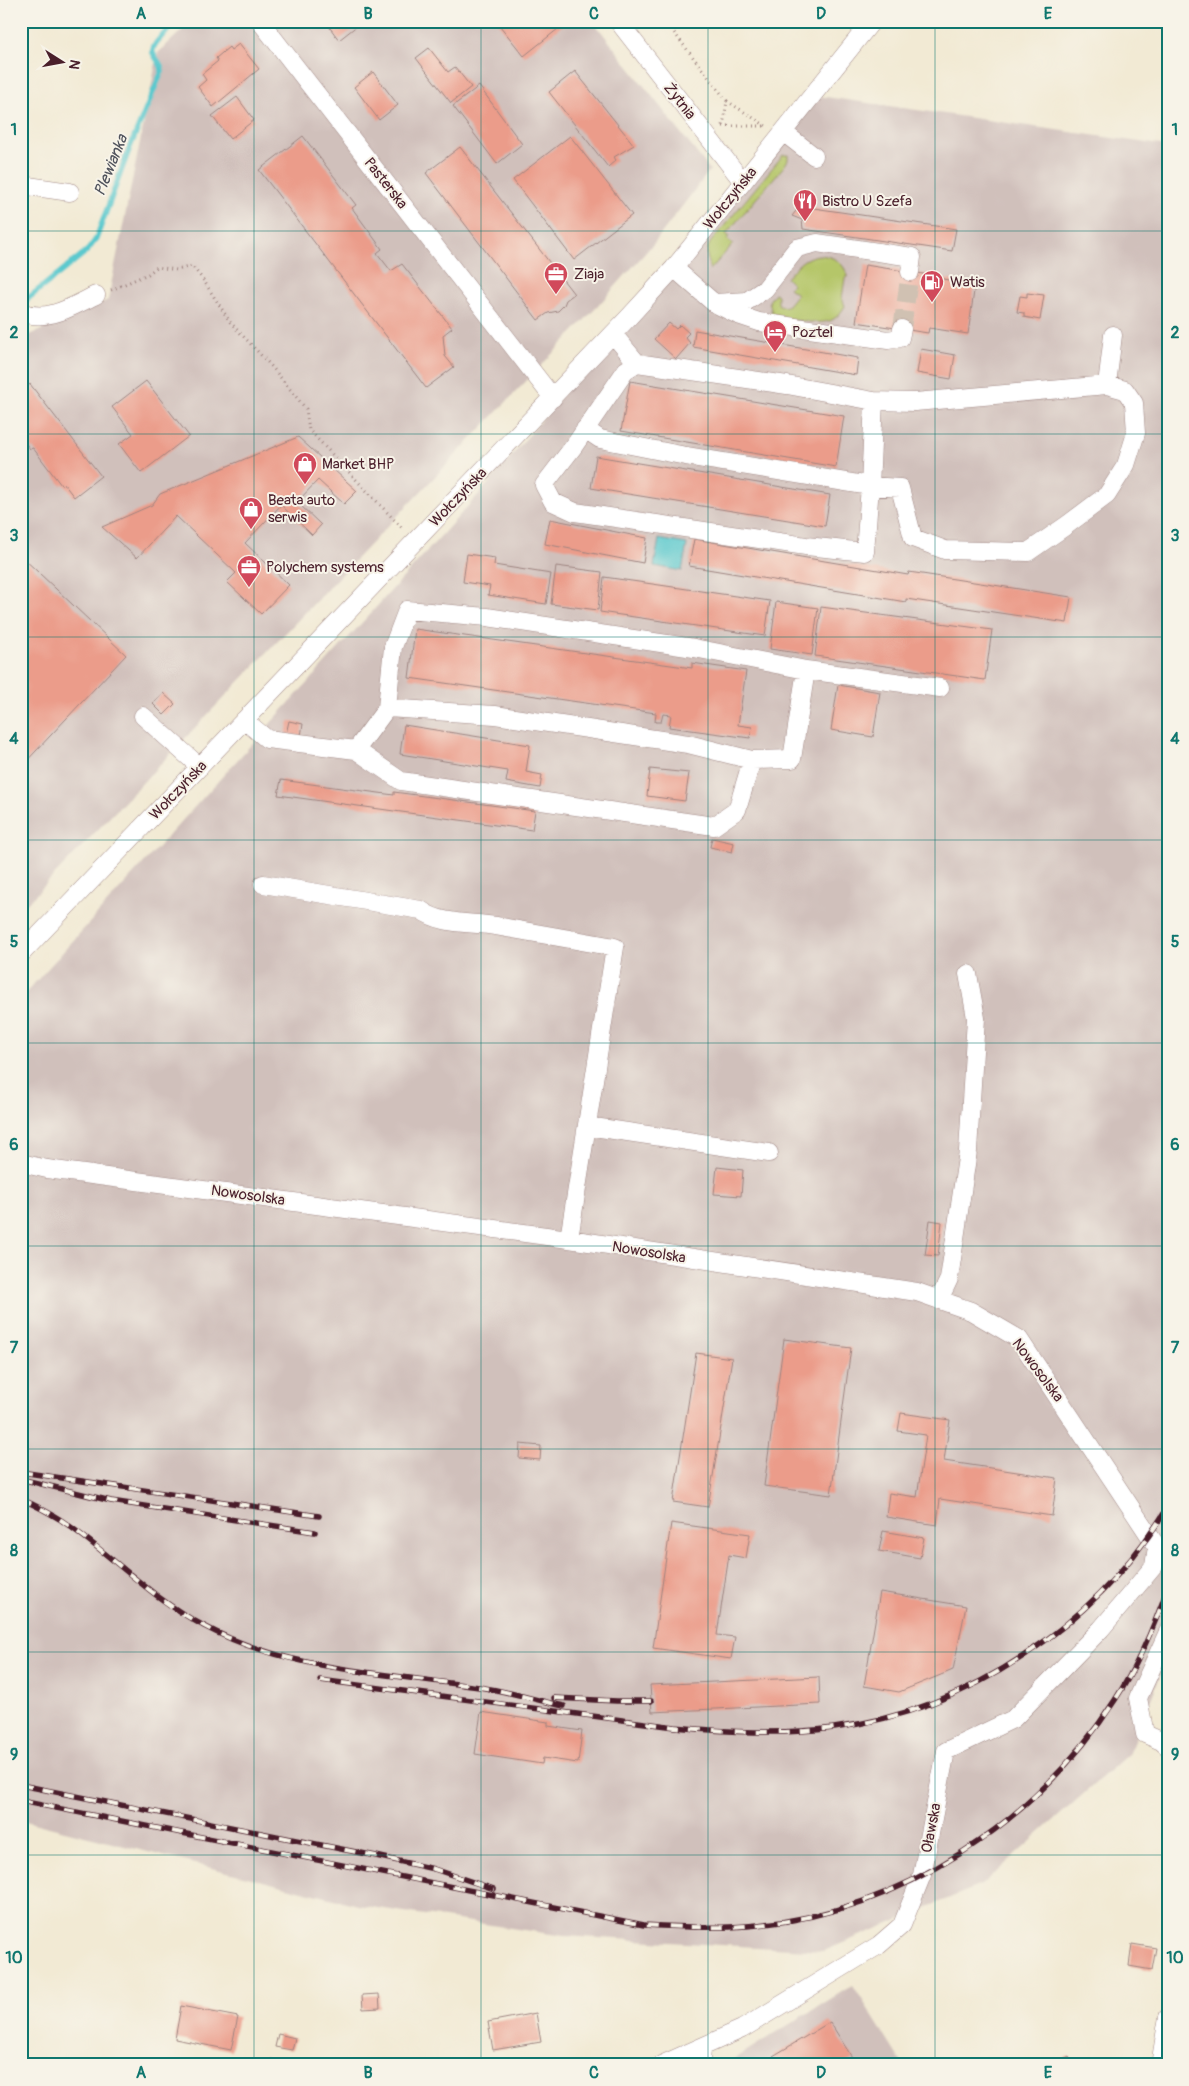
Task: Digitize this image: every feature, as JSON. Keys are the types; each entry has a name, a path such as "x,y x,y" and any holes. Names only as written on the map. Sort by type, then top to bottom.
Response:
{"street":[{"name":"Pasterska","path":"260,21 553,398"},
{"name":"Żytnia","path":"618,21 743,182"},
{"name":"Wołczyńska","path":"21,954 614,334 674,268 872,21"},
{"path":"784,132 814,156"},
{"path":"21,185 70,192"},
{"path":"714,303 747,301 765,289 798,248 817,243 912,258 910,272"},
{"path":"674,268 714,303 738,315 759,322 888,340 900,338 902,329"},
{"path":"21,312 31,316 49,316 96,295"},
{"path":"614,334 636,363"},
{"path":"1107,385 1113,335"},
{"path":"585,429 600,439 686,456 870,486 900,488 913,538 945,550 1028,552 1107,495 1126,465 1136,433 1134,403 1125,390 1107,385 915,402 874,400 636,363 626,370 544,485 553,502 575,512 806,546 866,552 870,486 874,400"},
{"path":"356,750 387,708 393,647 407,610 487,617 684,646 806,670 940,688"},
{"path":"387,708 495,715 688,744 752,760 792,759 806,670"},
{"path":"143,716 200,767"},
{"path":"244,720 257,733 267,739 356,750 401,781 714,826 737,810 752,760"},
{"path":"263,884 421,910 430,917 449,921 493,926 615,947 568,1239"},
{"path":"939,1300 948,1279 968,1152 976,1018 968,974"},
{"path":"587,1126 770,1153"},
{"name":"Nowosolska","path":"21,1163 568,1239 917,1292 971,1311 1019,1339 1162,1546"},
{"name":"Oławska","path":"661,2065 702,2056 742,2029 879,1945 902,1925 922,1875 946,1751 1013,1719 1100,1629 1154,1566 1162,1546"},
{"path":"1168,1632 1138,1698 1145,1734 1161,1741 1168,1747"},
{"path":"1160,2065 1168,2017"}],"path":[{"path":"665,21 727,101 765,126"},
{"path":"721,154 727,101"},
{"path":"724,126 765,126 771,119"},
{"path":"96,295 148,274 157,267 177,270 192,266 204,281 230,322 272,367 306,409 309,430 416,542"}],"shaded area":[{"path":"192,21 593,21 710,170 654,243 597,307 21,910 21,339 108,300 158,53"},
{"path":"812,95 1168,146 1168,1657 1129,1753 983,1884 824,1951 564,1936 358,1905 21,1820 21,998 489,483"},
{"path":"853,1985 903,2065 724,2065"}],"green space":[{"path":"783,155 788,155 785,165 726,234 729,236 727,239 733,244 710,270 707,256 710,243"},
{"path":"819,255 829,257 841,263 848,276 845,278 842,298 845,306 841,312 827,322 793,320 772,314 769,301 775,293 778,295 778,304 784,307 797,294 789,288 792,284 786,278 804,260"}],"water":[{"path":"659,539 687,544 682,571 654,566"}],"building":[{"path":"325,21 363,21 339,40"},
{"path":"496,21 568,21 524,56"},
{"path":"239,44 259,69 213,107 198,87 206,80 202,74 218,61 216,58 229,47 231,50"},
{"path":"429,48 448,72 455,67 471,87 451,103 416,58"},
{"path":"575,71 634,145 614,157 616,160 608,167 549,92"},
{"path":"373,72 398,105 379,120 354,87"},
{"path":"479,86 522,144 497,164 453,106"},
{"path":"237,97 254,120 230,139 212,116"},
{"path":"303,136 356,205 352,208 382,249 377,253 391,271 402,264 452,328 443,335 445,356 454,367 426,388 259,170"},
{"path":"570,136 632,215 574,260 513,180"},
{"path":"460,147 574,294 566,300 558,311 548,313 538,320 426,173"},
{"path":"800,206 956,229 952,251 803,229 802,220 792,216"},
{"path":"865,265 975,284 968,334 929,328 928,333 856,322"},
{"path":"1027,293 1044,295 1040,320 1024,317 1024,313 1017,312 1020,296 1027,297"},
{"path":"669,323 676,329 680,325 689,333 685,337 690,343 676,359 654,339"},
{"name":"Poztel","path":"695,330 858,358 856,375 693,347"},
{"path":"921,349 955,355 951,379 917,373"},
{"path":"146,381 189,436 141,473 119,444 133,434 112,407"},
{"path":"630,381 844,416 836,467 621,431"},
{"path":"30,384 101,476 74,497 64,484 61,485 33,448 30,449 21,437 21,391"},
{"path":"298,437 357,491 344,504 318,480 297,502 321,525 312,535 281,505 245,543 289,585 261,614 227,582 236,573 176,516 137,558 102,527 152,505 160,494"},
{"path":"596,456 830,495 825,526 591,488"},
{"path":"550,519 647,538 643,563 545,544"},
{"path":"694,539 908,575 909,572 1071,597 1067,623 906,599 906,602 689,566"},
{"path":"467,554 495,558 494,565 551,574 546,604 488,595 490,586 463,582"},
{"path":"21,556 126,655 21,767"},
{"path":"556,566 602,572 598,610 551,604"},
{"path":"604,577 770,601 765,636 600,612"},
{"path":"776,602 818,608 812,655 770,649"},
{"path":"821,607 992,630 985,680 815,656"},
{"path":"415,629 692,668 692,663 746,671 738,725 752,727 750,738 669,727 671,715 663,714 661,722 655,722 656,713 409,678"},
{"path":"838,685 880,692 873,737 831,730"},
{"path":"163,693 175,704 164,715 153,704"},
{"path":"289,721 303,724 301,736 286,734"},
{"path":"404,725 530,745 526,772 542,775 540,788 506,782 508,771 400,754"},
{"path":"650,769 689,773 685,801 647,796"},
{"path":"281,780 394,795 394,792 535,811 532,830 278,795"},
{"path":"712,838 734,843 732,852 710,847"},
{"path":"717,1167 743,1170 741,1196 714,1194"},
{"path":"930,1220 942,1222 938,1256 925,1255"},
{"path":"784,1339 851,1348 831,1495 764,1486"},
{"path":"696,1353 732,1358 708,1507 673,1502"},
{"path":"901,1413 950,1420 944,1461 1057,1478 1052,1516 940,1499 937,1525 886,1517 889,1493 917,1497 926,1435 898,1431"},
{"path":"520,1444 541,1446 540,1460 519,1458"},
{"path":"671,1523 750,1534 746,1558 729,1555 717,1635 735,1637 731,1659 653,1648"},
{"path":"883,1531 924,1538 920,1558 879,1551"},
{"path":"880,1592 966,1606 953,1670 899,1692 864,1686"},
{"path":"819,1677 820,1704 652,1712 650,1685"},
{"path":"481,1712 548,1722 548,1726 582,1731 578,1763 543,1758 542,1764 475,1754"},
{"path":"1132,1944 1156,1948 1152,1970 1129,1966"},
{"path":"379,1994 380,2008 363,2009 362,1995"},
{"path":"181,2006 238,2017 231,2050 175,2039"},
{"path":"536,2013 541,2042 493,2050 488,2022"},
{"path":"830,2022 853,2059 843,2065 778,2065 773,2056"},
{"path":"278,2034 295,2038 292,2050 275,2047"},
{"path":"1069,2056 1075,2065 1064,2065 1061,2061"},
{"path":"271,2059 289,2063 288,2065 270,2065"}],"waterway":[{"name":"Plewianka","path":"26,300 88,250 96,239 130,147 162,71 153,53 153,49 166,32 178,21"}],"tunnel":[{"path":"902,329 910,272"}],"railway":[{"path":"21,1472 319,1516"},
{"path":"21,1479 111,1501 315,1532"},
{"path":"21,1499 61,1520 184,1615 236,1641 269,1653 338,1668 490,1689 564,1706"},
{"path":"320,1680 675,1727 715,1730 754,1732 814,1730 885,1718 934,1702 981,1681 1025,1655 1067,1624 1105,1588 1139,1549 1168,1507"},
{"path":"21,1801 644,1925 729,1927 758,1925 812,1916 864,1901 914,1879 962,1853 1006,1821 1047,1785 1083,1744 1123,1687 1145,1645 1168,1587"},
{"path":"554,1698 651,1701"},
{"path":"21,1785 376,1856 434,1869 494,1889"}],"place":[{"name":"Bistro U Szefa","path":"805,222"},
{"name":"Ziaja","path":"556,295"},
{"name":"Watis","path":"932,303"},
{"name":"Poztel","path":"775,353"},
{"name":"Market BHP","path":"305,485"},
{"name":"Beata auto serwis","path":"251,530"},
{"name":"Polychem systems","path":"249,588"}]}
